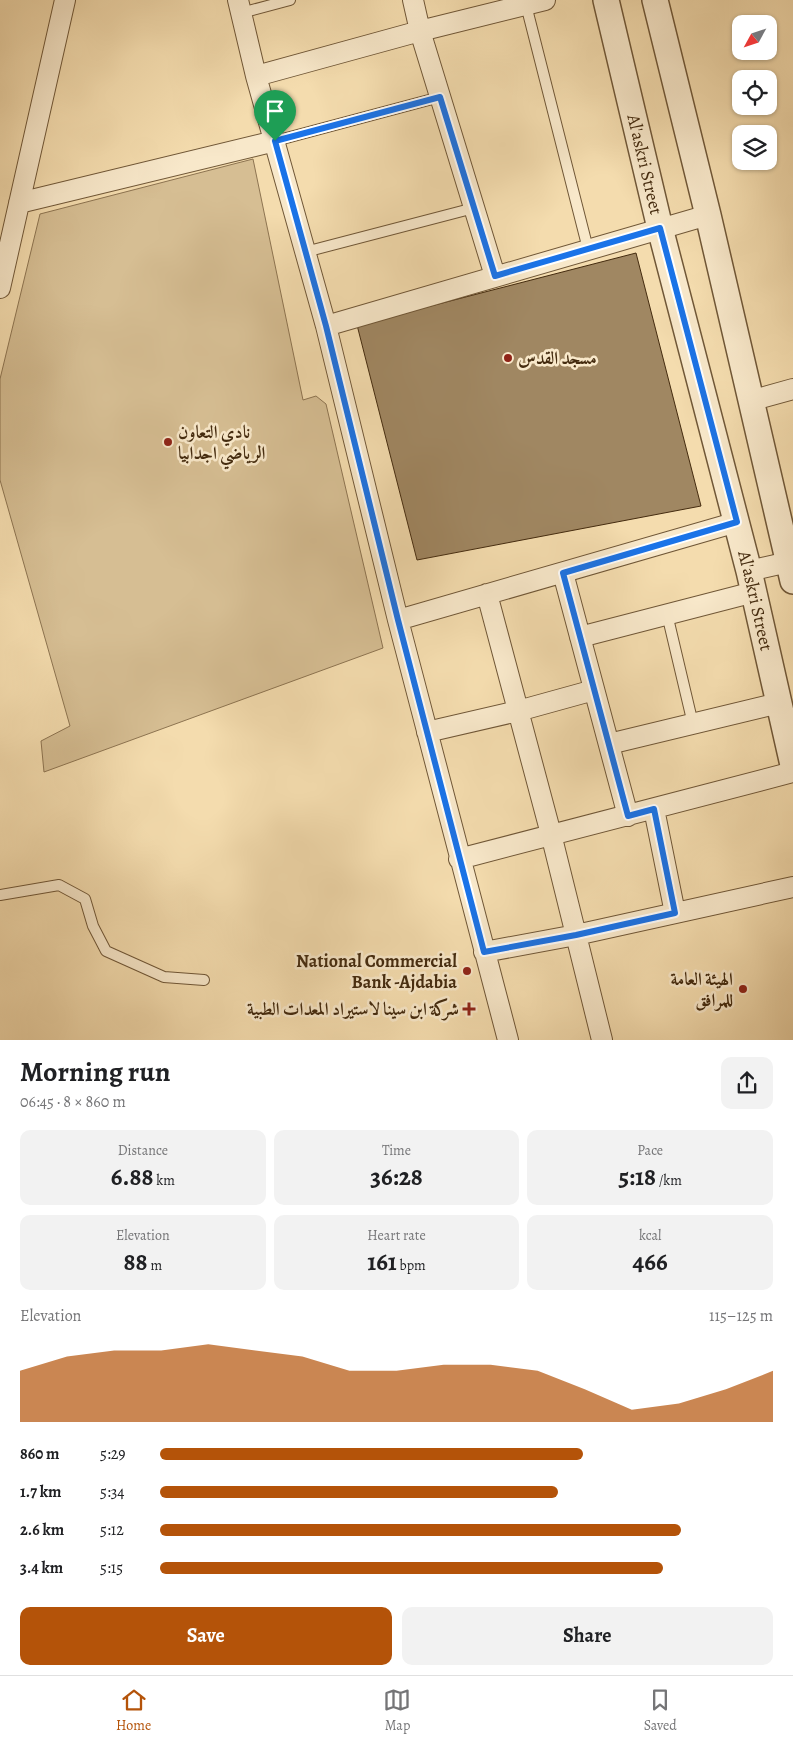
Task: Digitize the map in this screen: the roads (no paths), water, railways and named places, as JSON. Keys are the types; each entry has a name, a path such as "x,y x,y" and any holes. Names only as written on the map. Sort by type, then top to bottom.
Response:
{"street":[{"path":"0,288 65,0"},
{"path":"413,0 420,31 495,276"},
{"name":"Al'askri Street","path":"606,0 660,228 752,582 793,765"},
{"path":"580,637 667,614 791,568 655,0"},
{"path":"256,76 535,2"},
{"path":"239,6 256,76 326,326 398,620 459,859 508,1040"},
{"path":"19,204 275,141"},
{"path":"326,326 708,215"},
{"path":"750,401 793,389"},
{"path":"398,620 737,522"},
{"path":"563,573 628,816"},
{"path":"486,594 551,834 602,1040"},
{"path":"427,732 518,711 594,690"},
{"path":"609,744 779,703"},
{"path":"459,859 793,772"},
{"path":"654,809 675,913"},
{"path":"484,952 576,935 793,887"}],"lane":[{"path":"239,6 290,0"},
{"path":"535,2 588,249"},
{"path":"275,141 440,97"},
{"path":"305,252 474,208"},
{"path":"667,614 693,724"},
{"path":"0,895 59,885 85,899 93,926 106,951 164,978 204,980"}],"place":[{"name":"مسجد القدس","path":"508,358"},
{"name":"نادي التعاون الرياضي اجدابيا","path":"168,442"},
{"name":"National Commercial Bank -Ajdabia","path":"467,971"},
{"name":"الهيئة العامة للمرافق","path":"743,989"},
{"name":"شركة ابن سينا لاستيراد المعدات الطبية","path":"469,1009"}]}
